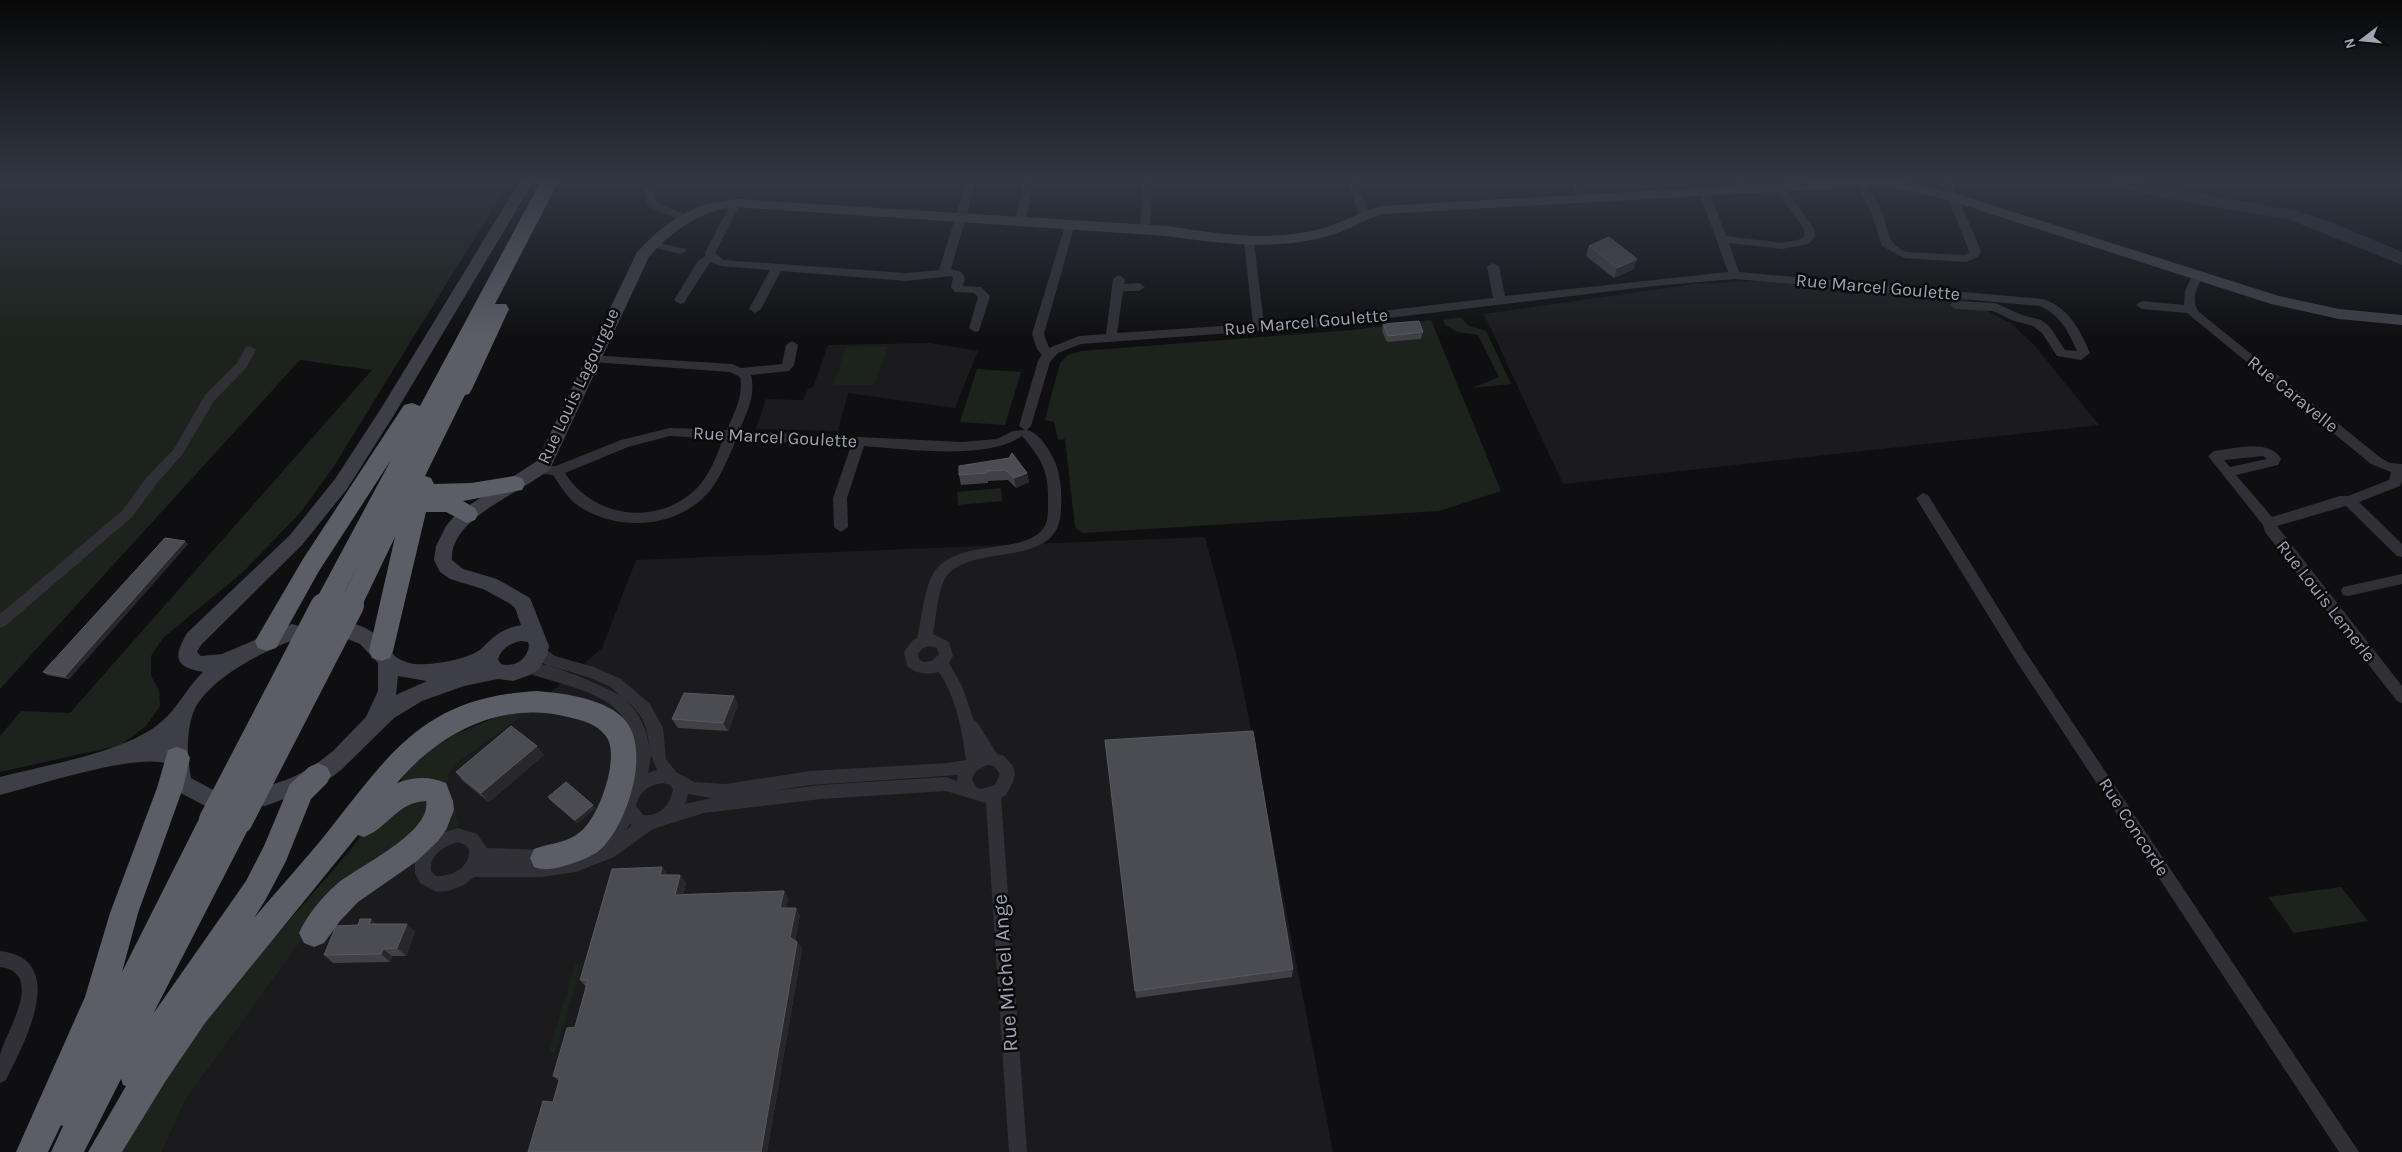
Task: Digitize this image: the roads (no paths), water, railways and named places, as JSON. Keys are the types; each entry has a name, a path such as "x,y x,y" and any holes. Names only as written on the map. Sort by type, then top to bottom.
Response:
{"highway":[{"path":"48,1152 324,607 523,233"},
{"path":"67,1152 140,1008 220,812 350,605 537,233"},
{"path":"266,641 311,565 378,465 514,250"},
{"path":"384,656 414,510 453,408 510,286"},
{"path":"423,484 427,492 440,494 479,491 514,484"},
{"path":"414,510 448,502 467,514"},
{"path":"104,1152 137,1097 189,1020 388,776 415,747 447,725 470,714 511,703 549,702 576,708 610,722 622,740 624,764 612,808 602,829 580,849 544,858"},
{"path":"32,1152 83,1040 100,997 124,913 170,788 177,758"},
{"path":"90,1152 156,1036 256,890 276,852 300,792 318,775"},
{"path":"294,892 336,855 373,815 406,790 418,788 436,791 440,810 433,824 418,842 397,861 362,882 334,905 314,932"}],"main road":[{"path":"220,812 182,783 177,758 176,735 196,685 192,675 180,668 178,656 181,645 188,635 221,611 255,582 296,540 341,484 388,411 495,233"},
{"name":"Rue Louis Lagourgue","path":"537,644 523,603 512,595 488,584 462,576 445,565 442,556 445,546 453,530 467,514 487,499 538,470 548,458 633,270 651,244 667,233"},
{"name":"Rue Louis Lagourgue","path":"1174,233 1249,242 1277,241 1321,233"},
{"name":"Rue Louis Lagourgue","path":"2063,233 2197,276 2304,307 2402,320"},
{"path":"504,638 517,618 512,595"},
{"path":"221,611 194,639 187,651 188,658 194,664 206,665 238,656"},
{"path":"265,797 318,775 349,750 374,722 413,697 436,686 478,674 492,663 497,642 504,638 521,633 537,644 535,660 516,672 505,674 492,663 473,661 429,673 411,673 384,656 367,638 347,630"},
{"path":"127,753 165,732 222,667 266,641 292,632"},
{"path":"374,722 388,691 384,656"},
{"path":"0,786 127,753 162,752 177,758"}],"street":[{"path":"680,300 702,263 710,257 712,247 720,233"},
{"path":"944,272 956,233"},
{"path":"931,641 932,590 938,577 955,560 972,554 1027,545 1044,536 1052,528 1056,516 1056,505 1050,466 1042,447 1023,431 1044,361 1049,354 1043,349 1038,334 1067,233"},
{"path":"1720,233 1736,275"},
{"path":"1722,239 1782,246 1805,242 1810,236 1810,233"},
{"path":"1882,233 1886,244 1904,254 1960,259 1974,255 1976,251 1968,233"},
{"path":"1249,242 1259,326"},
{"path":"651,244 682,251"},
{"path":"710,257 721,263 906,277 944,272 958,274 957,287 959,289 977,290 982,293 984,300 974,328"},
{"path":"1493,266 1500,302"},
{"path":"755,309 777,268"},
{"name":"Rue Marcel Goulette","path":"1049,354 1070,343 1110,337 1313,323 1654,282 1736,275 2042,303 2058,310 2076,335 2084,352 2081,356 2061,353 2042,326 2018,318 1995,307 1956,305"},
{"path":"2142,305 2189,309 2188,298 2197,276"},
{"path":"1110,337 1118,284 1139,287"},
{"name":"Rue Caravelle","path":"2189,309 2376,461 2399,469"},
{"path":"740,372 785,368 788,365 792,345"},
{"path":"0,622 127,514 152,480 183,446 209,398 242,365 250,350"},
{"path":"558,471 572,495 595,510 627,518 656,516 686,504 705,488 747,396 748,387 745,375 732,368 592,358"},
{"name":"Rue Marcel Goulette","path":"538,470 558,471 611,448 657,434 682,432 976,447 999,443 1023,431"},
{"path":"841,527 840,498 859,442"},
{"name":"Rue Louis Lemerle","path":"2399,469 2395,483 2349,501 2340,501 2270,524 2273,534 2402,697"},
{"path":"2227,472 2270,524"},
{"name":"Rue Concorde","path":"1924,498 2020,655 2350,1152"},
{"path":"2349,501 2402,552"},
{"path":"2348,591 2402,579"},
{"path":"925,669 941,663 946,652 944,646 931,641 914,648 910,657 915,666 935,673 956,689"},
{"path":"537,644 544,657 551,661 594,673 616,684 645,708 655,728 659,761 681,788 680,802 670,815"},
{"path":"470,870 553,868 582,863 609,852 649,823 704,806 821,792 946,784 981,796 993,795 1004,787 1008,776 1004,764 991,758 968,720 954,680 941,663"},
{"path":"526,667 583,682 609,694 628,709 642,736 642,767 639,784 629,799 630,813 634,819 649,823"},
{"path":"968,720 972,764 964,779 970,792"},
{"path":"639,784 654,777 674,780 690,788 711,792 732,791 794,780 948,770 991,758"},
{"name":"Rue Michel Ange","path":"993,795 1018,1152"},
{"path":"479,852 486,855 544,858 571,856 599,846 610,838 630,813"},
{"path":"458,835 470,837 477,844 479,852 470,870 454,882 440,884 429,881 423,875 424,858 432,847 444,839 458,835"},
{"path":"0,958 6,959 23,970 31,988 28,1008 0,1074"}],"waterway":[{"path":"2341,233 2402,259"}]}
